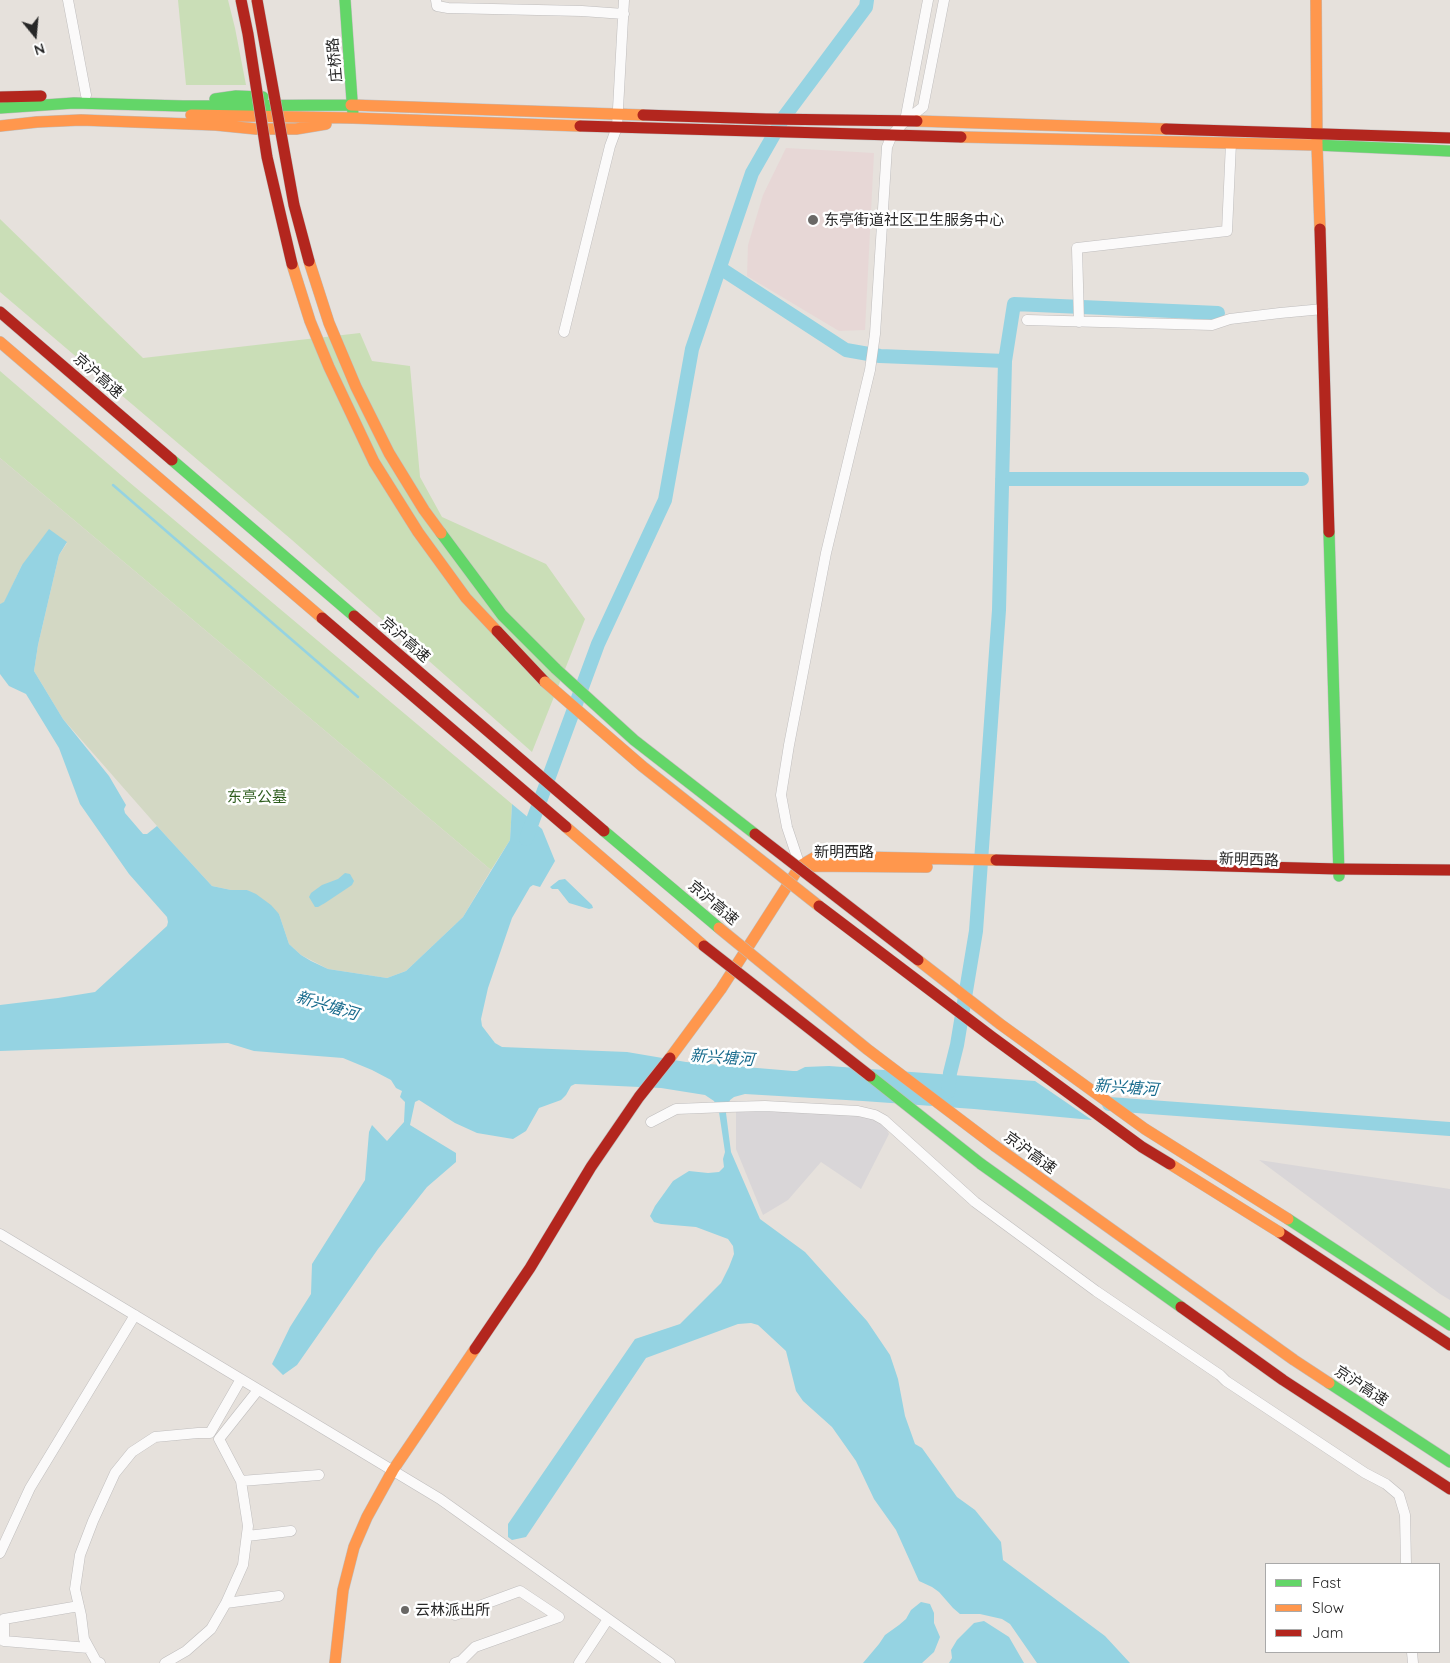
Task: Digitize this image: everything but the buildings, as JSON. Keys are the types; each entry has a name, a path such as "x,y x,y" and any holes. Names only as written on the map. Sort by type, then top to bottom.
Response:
{"main road":[{"path":"240,0 248,34 267,157 292,264 310,321 329,367 374,462 418,532 466,598 545,682 642,766 841,923 992,1037 1142,1146 1279,1232 1450,1345"},
{"path":"257,0 294,205 329,323 356,387 389,453 424,510 502,615 556,669 642,746 1000,1024 1144,1129 1288,1219 1450,1325"},
{"name":"庄桥路","path":"345,0 354,105 353,118"},
{"path":"1316,0 1317,145 1338,873"},
{"path":"0,97 86,95 213,99 236,96 315,98 354,105"},
{"path":"0,108 74,103 184,111 617,128 1317,145 1450,152"},
{"path":"0,116 60,112 184,111 354,105 766,119 905,121 1450,138"},
{"path":"0,126 81,120 216,125 256,129 296,129 353,118"},
{"name":"京沪高速","path":"0,312 524,763 718,928 867,1050 996,1146 1294,1360 1450,1462"},
{"path":"0,342 704,946 981,1164 1282,1380 1450,1488"},
{"path":"335,1663 343,1590 354,1547 367,1516 393,1470 530,1268 591,1167 639,1096 674,1053 720,989 800,866"},
{"name":"新明西路","path":"800,866 1338,873 1450,879"},
{"name":"新明西路","path":"1338,873 1450,870"}],"street":[{"path":"68,0 86,95"},
{"path":"436,0 436,6 448,8 582,11 624,14"},
{"path":"564,332 610,146 617,128 624,0"},
{"path":"905,121 928,0"},
{"path":"800,866 787,827 781,795 826,553 870,370 876,334 887,147 892,135 922,107 944,0"},
{"path":"1079,322 1077,248 1227,231 1231,143"},
{"path":"1027,320 1212,325 1230,319 1323,310"},
{"path":"651,1122 676,1109 765,1106 858,1112 875,1115 884,1120 975,1202 1089,1286 1220,1374 1226,1381 1365,1473 1386,1484 1399,1495 1405,1515 1406,1563"},
{"path":"0,1234 440,1499 670,1663"},
{"path":"0,1552 30,1488 135,1315"},
{"path":"100,1663 96,1660 84,1639 75,1589 80,1556 93,1521 115,1473 132,1452 155,1437 198,1432 210,1433 241,1379"},
{"path":"165,1663 186,1651 211,1629 244,1565 248,1526 241,1481 219,1439 258,1390"},
{"path":"241,1481 319,1475"},
{"path":"247,1536 291,1532"},
{"path":"455,1615 520,1591 559,1617 475,1648 461,1661 455,1663"},
{"path":"226,1603 279,1596"},
{"path":"79,1606 4,1619 4,1641 89,1648"},
{"path":"579,1663 608,1619"}],"shaded area":[{"name":"东亭街道社区卫生服务中心","path":"786,148 874,153 865,330 839,331 747,276 748,245 763,195"},
{"path":"736,1104 878,1112 889,1134 861,1189 821,1162 788,1200 763,1215 736,1149"},
{"path":"1259,1160 1450,1189 1450,1300 1440,1294"}],"green space":[{"path":"178,0 228,0 246,85 186,85"},
{"path":"0,219 143,358 360,333 372,361 410,366 420,477 442,517 546,564 585,619 532,752 292,540 0,292"},
{"path":"0,371 512,804 510,840 491,870 0,458"},
{"name":"东亭公墓","path":"0,458 491,870 463,917 406,971 387,978 328,969 301,955 289,944 279,914 247,890 231,890 212,886 63,719 34,671 38,645 59,555 67,543 22,565 4,603 0,604"}],"water":[{"path":"49,529 67,542 59,555 38,645 34,671 63,719 109,776 126,805 125,813 143,834 147,834 157,826 212,886 231,890 247,890 271,905 279,914 289,944 311,961 328,969 387,978 406,971 463,917 510,840 512,804 542,829 555,861 540,887 533,885 530,887 512,918 488,988 481,1019 482,1026 495,1043 502,1047 627,1052 686,1062 793,1071 805,1067 829,1066 1035,1081 1092,1120 974,1109 745,1094 730,1100 726,1113 731,1152 760,1219 805,1252 867,1321 890,1355 898,1379 905,1416 915,1444 922,1448 957,1497 975,1510 1001,1542 1003,1560 1105,1636 1130,1663 1037,1663 1010,1624 1002,1619 980,1614 960,1614 939,1592 919,1581 896,1530 874,1499 856,1461 832,1427 803,1401 796,1391 786,1351 758,1325 751,1323 738,1324 646,1358 526,1537 512,1540 508,1537 508,1524 635,1339 680,1324 721,1283 729,1267 734,1254 733,1246 728,1239 696,1227 654,1222 650,1216 673,1181 689,1171 719,1172 724,1167 723,1159 725,1152 719,1112 714,1101 705,1095 661,1088 575,1084 571,1086 561,1100 539,1108 526,1131 513,1139 477,1133 455,1123 419,1100 415,1102 410,1125 456,1153 456,1162 427,1187 378,1249 297,1365 283,1375 272,1364 290,1327 311,1294 312,1264 365,1180 369,1132 372,1125 387,1141 404,1122 405,1102 400,1097 402,1091 396,1088 391,1080 343,1058 254,1051 228,1043 0,1051 0,1005 95,992 167,926 168,922 167,917 129,874 80,804 59,748 26,694 9,686 0,674 0,604 4,602 22,565"},
{"path":"345,873 350,874 354,881 352,885 325,903 315,907 309,897 311,893 322,885 338,879"},
{"path":"565,879 593,908 589,909 569,903 558,889 550,887 559,880"},
{"path":"921,1602 930,1604 934,1613 934,1623 940,1637 934,1652 922,1663 863,1663 885,1635 906,1619 911,1610"},
{"path":"984,1621 1009,1637 1024,1663 949,1663 952,1658 951,1650 957,1640 974,1623"}],"waterway":[{"path":"526,839 598,644 665,500 692,349 752,173 784,117 866,7 867,0"},
{"path":"720,268 846,350 880,356 1005,361 999,610 976,931 948,1092"},
{"path":"1005,361 1014,304 1218,313"},
{"path":"1002,479 1302,479"},
{"path":"113,485 358,697"},
{"name":"新兴塘河","path":"1109,1104 1450,1129"}],"traffic: fast":[{"path":"345,0 353,115"},
{"path":"215,99 236,96 263,97"},
{"path":"0,108 74,103 183,106 351,105"},
{"path":"1316,145 1450,151"},
{"path":"172,460 354,616"},
{"path":"1329,532 1339,876"},
{"path":"441,533 502,615 556,669"},
{"path":"556,669 634,740 755,834"},
{"path":"604,831 719,928"},
{"path":"870,1076 981,1164"},
{"path":"981,1164 1181,1307"},
{"path":"1288,1219 1450,1325"},
{"path":"1329,1383 1450,1462"}],"traffic: slow":[{"path":"1316,0 1317,145 1320,229"},
{"path":"351,105 643,115"},
{"path":"191,115 353,118 580,126"},
{"path":"0,126 81,120 216,125 256,129 296,129 326,124"},
{"path":"917,121 1166,129"},
{"path":"961,137 1316,145"},
{"path":"309,261 329,323 356,387 389,453 424,510 441,533"},
{"path":"292,264 310,321 329,367 374,462 418,532 466,598 497,631"},
{"path":"0,342 322,618"},
{"path":"545,682 642,766 819,906"},
{"path":"566,827 704,946"},
{"path":"670,1058 721,989 800,866 817,856 996,860"},
{"path":"801,866 927,867"},
{"path":"719,928 867,1049 995,1146"},
{"path":"918,960 1000,1024 1145,1129 1288,1219"},
{"path":"995,1146 1329,1383"},
{"path":"1170,1164 1279,1232"},
{"path":"335,1663 343,1590 354,1547 367,1517 393,1470 475,1349"}],"traffic: jam":[{"path":"241,0 267,157 292,264"},
{"path":"257,0 294,205 309,261"},
{"path":"0,97 41,96"},
{"path":"643,115 917,121"},
{"path":"580,126 961,137"},
{"path":"1166,129 1450,138"},
{"path":"1320,229 1329,532"},
{"path":"0,312 172,460"},
{"path":"354,616 604,831"},
{"path":"322,618 566,827"},
{"path":"497,631 545,682"},
{"path":"755,834 918,960"},
{"path":"996,860 1450,870"},
{"path":"819,906 992,1037 1142,1147 1170,1164"},
{"path":"704,946 870,1076"},
{"path":"475,1349 530,1268 591,1167 639,1097 670,1058"},
{"path":"1279,1232 1450,1345"},
{"path":"1181,1307 1283,1380 1450,1489"}],"place":[{"name":"东亭街道社区卫生服务中心","path":"813,220"},
{"name":"云林派出所","path":"405,1610"}]}
